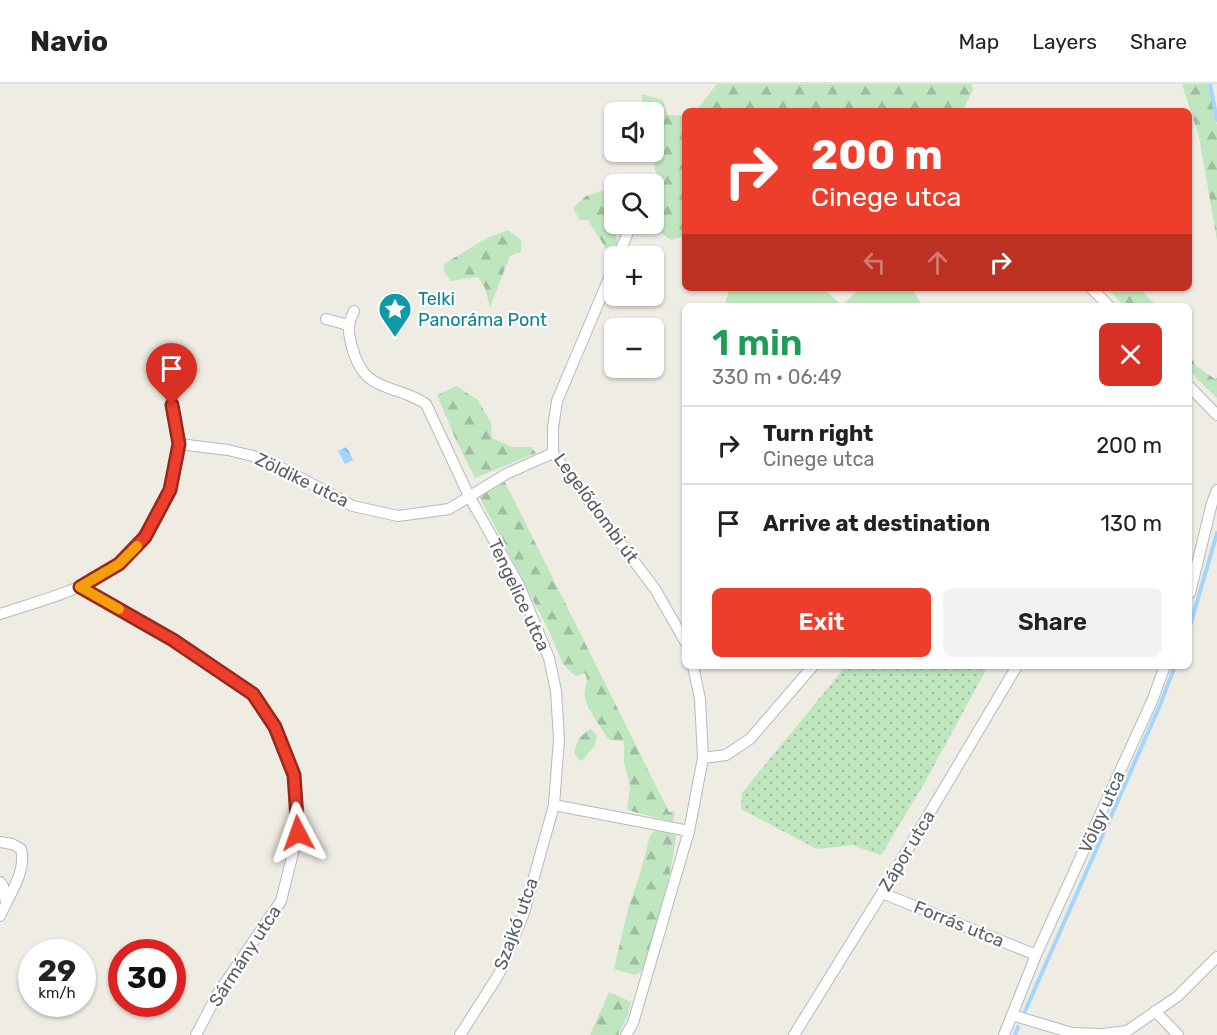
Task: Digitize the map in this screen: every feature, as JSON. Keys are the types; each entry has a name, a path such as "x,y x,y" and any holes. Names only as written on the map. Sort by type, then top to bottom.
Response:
{"street":[{"name":"Legelődombi út","path":"604,290 557,401 553,453 655,589 682,636"},
{"path":"1094,291 1106,303"},
{"path":"354,311 348,325 352,350 364,376 388,390 413,395 426,404 469,496"},
{"path":"326,319 348,325"},
{"path":"0,614 80,587 119,564 145,537 170,490 179,444 166,377"},
{"path":"1192,389 1217,415"},
{"name":"Zöldike utca","path":"179,444 228,450 265,459 353,506 398,516 448,509 506,474 553,453"},
{"path":"1192,585 1217,490"},
{"name":"Tengelice utca","path":"469,496 519,585 549,658 556,691 559,739 554,805"},
{"name":"Sármány utca","path":"80,587 173,640 253,694 275,727 294,775 298,833 281,901 217,995 196,1035"},
{"path":"626,1035 633,1023 670,904 689,831 703,758 700,699 694,669"},
{"path":"703,758 726,755 750,739 810,669"},
{"name":"Zápor utca","path":"794,1035 882,893 1015,669"},
{"name":"Völgy utca","path":"1004,1035 1036,955 1152,701 1164,669"},
{"path":"554,805 689,831"},
{"name":"Szajkó utca","path":"460,1035 499,974 524,913 554,805"},
{"path":"0,842 12,844 21,849 23,859 21,872 0,916"},
{"path":"0,882 6,902"},
{"name":"Forrás utca","path":"882,893 1036,955"},
{"path":"1012,1015 1072,1034 1127,1031 1178,996 1217,957"},
{"path":"1155,1011 1178,1035"}],"green space":[{"path":"717,84 972,84 973,90 964,108 698,108"},
{"path":"1182,84 1209,84 1217,126 1217,240 1199,137 1192,108 1190,108"},
{"path":"641,94 664,102 643,102"},
{"path":"664,103 668,115 682,116 682,236 672,240 663,234 664,174 656,174 654,162 664,162"},
{"path":"604,190 604,234 615,234 617,246 604,246 588,220 580,220 573,208 586,196"},
{"path":"508,230 521,240 521,251 510,256 490,307 485,288 478,277 451,281 444,271 444,264 487,238"},
{"path":"729,291 826,291 839,303 725,303"},
{"path":"856,291 914,291 920,303 845,303"},
{"path":"1110,291 1142,291 1154,303 1121,303"},
{"path":"1192,358 1195,365 1215,379 1217,378 1217,398 1192,374"},
{"path":"456,386 478,400 491,423 492,438 512,447 531,447 536,453 475,478 437,395"},
{"path":"505,482 669,812 675,811 673,822 627,810 630,786 624,763 624,741 609,740 595,719 585,697 587,680 585,673 575,676 563,664 549,631 478,494"},
{"path":"844,669 986,669 925,782 881,855 852,845 817,849 741,809 742,793"},
{"path":"590,729 597,735 595,745 582,761 574,752 579,738"},
{"path":"656,829 676,835 674,852 645,969 635,975 614,969 628,909 650,836"},
{"path":"609,992 631,1002 628,1015 618,1035 590,1035"}],"water":[{"path":"347,447 353,460 345,464 338,451"}],"waterway":[{"path":"1210,84 1217,120"},
{"path":"1192,619 1217,533"},
{"path":"1025,1011 1174,669"},
{"path":"1015,1035 1018,1027"}],"slow traffic":[{"path":"119,609 80,587 119,564 137,546"}],"place":[{"name":"Telki Panoráma Pont","path":"395,338"}],"route":[{"path":"172,405 179,444 170,490 145,537 119,564 80,587 173,640 253,694 275,727 294,775 298,833"}]}
